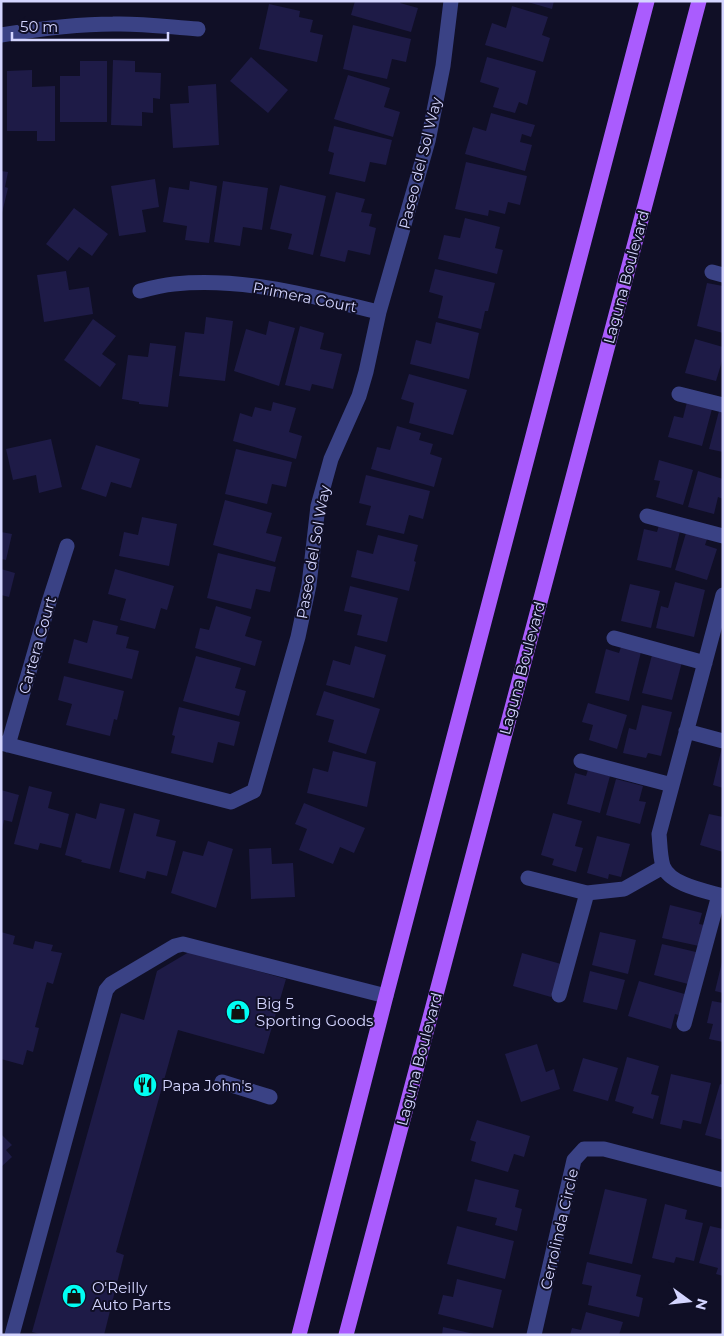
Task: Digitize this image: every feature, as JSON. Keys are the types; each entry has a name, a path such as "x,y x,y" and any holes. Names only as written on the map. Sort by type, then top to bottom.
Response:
{"main road":[{"path":"299,1335 646,1"},
{"name":"Laguna Boulevard","path":"346,1335 699,1"}],"street":[{"name":"Paseo del Sol Way","path":"5,744 231,802 254,791 298,637 309,585 318,506 331,459 358,396 366,372 379,312 428,141 443,66 451,1"},
{"path":"1,35 47,28 111,24 143,24 198,29"},
{"name":"Primera Court","path":"140,290 172,284 198,283 266,286 379,312"},
{"path":"680,394 723,405"},
{"path":"647,516 723,536"},
{"name":"Cartera Court","path":"5,744 67,546"},
{"path":"684,1024 721,895 684,884 672,878 663,867 659,834 722,604"},
{"path":"614,638 705,663"},
{"path":"686,731 723,741"},
{"path":"581,761 672,785"},
{"path":"528,878 587,893 624,889 663,867"},
{"path":"559,995 587,893"},
{"path":"12,1335 106,990 111,984 175,946 183,944 386,996"},
{"path":"222,1082 270,1097"},
{"name":"Cerrolinda Circle","path":"534,1335 574,1160 584,1148 604,1149 723,1180"}],"building":[{"path":"355,1 401,1 400,3 418,8 411,32 351,15"},
{"path":"524,1 554,1 552,9"},
{"path":"269,4 300,11 299,17 313,20 310,32 323,35 317,62 259,49"},
{"path":"512,6 548,17 542,35 550,38 543,62 485,45 492,23 506,28"},
{"path":"353,25 411,39 406,62 392,59 387,79 343,69"},
{"path":"251,57 288,90 268,113 230,81"},
{"path":"487,57 536,71 527,105 519,102 515,113 493,107 499,88 480,82"},
{"path":"113,60 135,61 135,72 161,73 160,99 153,98 153,113 142,112 142,126 111,125"},
{"path":"80,61 107,61 107,122 60,122 60,76 80,76"},
{"path":"32,70 32,87 55,86 55,141 37,141 37,131 7,131 7,71"},
{"path":"348,75 390,88 384,107 400,112 393,137 334,119"},
{"path":"216,84 219,145 173,148 170,104 189,103 188,86"},
{"path":"491,113 535,125 531,137 522,134 520,142 532,145 525,171 465,154 473,127 486,131"},
{"path":"334,126 392,140 386,165 370,162 365,182 329,174 334,153 328,151"},
{"path":"466,162 527,176 520,205 508,202 505,214 489,210 488,216 455,209"},
{"path":"1,171 8,172 5,187 8,188 2,213"},
{"path":"155,179 159,207 142,210 146,232 119,236 111,186"},
{"path":"190,181 217,186 209,243 185,240 187,226 163,222 169,187 189,190"},
{"path":"223,181 268,188 262,230 243,227 240,246 214,242"},
{"path":"280,185 326,196 313,255 288,249 292,234 270,229"},
{"path":"336,192 365,199 361,212 372,214 369,226 376,228 370,255 348,250 345,262 320,256"},
{"path":"74,208 108,234 92,256 79,247 68,261 46,244"},
{"path":"465,218 500,227 495,248 503,250 497,274 438,259 444,235 460,238"},
{"path":"435,269 495,283 481,329 438,318 443,296 429,292"},
{"path":"66,271 69,290 89,287 93,314 44,322 37,275"},
{"path":"707,283 723,286 723,333 697,326"},
{"path":"206,317 233,321 225,381 179,376 185,332 204,334"},
{"path":"93,319 116,336 102,354 116,364 100,387 64,360"},
{"path":"269,321 295,328 279,386 234,371 246,329 266,335"},
{"path":"436,322 479,333 469,379 410,364 416,340 431,344"},
{"path":"300,326 324,333 320,349 342,354 333,389 312,384 310,391 285,385"},
{"path":"695,339 723,347 723,358 716,381 685,373"},
{"path":"150,343 176,346 168,407 139,404 139,402 122,399 128,355 148,357"},
{"path":"409,374 467,390 453,435 409,423 414,403 401,399"},
{"path":"273,402 296,408 289,432 302,436 296,459 233,441 240,413 252,417 255,407 271,411"},
{"path":"687,402 712,409 702,446 668,437 674,416 683,418"},
{"path":"719,411 723,412 723,452 709,449"},
{"path":"397,426 421,433 419,440 433,444 430,454 442,458 434,487 371,469 377,447 390,450"},
{"path":"51,439 62,487 39,493 36,475 13,480 6,449"},
{"path":"96,445 140,459 131,488 111,482 106,497 81,489"},
{"path":"236,449 292,462 286,487 272,484 267,504 225,494"},
{"path":"659,460 693,470 683,505 656,497 660,481 654,480"},
{"path":"698,471 723,479 723,499 718,497 714,514 688,507"},
{"path":"366,475 430,491 423,519 409,515 404,534 366,525 371,506 359,503"},
{"path":"225,500 272,513 266,533 282,537 275,562 213,545"},
{"path":"142,517 177,524 169,566 119,556 124,532 138,535"},
{"path":"659,525 680,531 671,568 637,560 644,529 657,532"},
{"path":"1,532 12,534 6,560 1,559"},
{"path":"686,533 707,539 705,545 717,549 707,580 675,570"},
{"path":"378,535 418,545 409,591 351,577 357,550 373,554"},
{"path":"218,553 276,567 270,592 256,589 251,609 207,598"},
{"path":"1,569 15,573 9,597 1,595"},
{"path":"115,569 174,586 167,610 161,608 155,629 120,620 126,599 108,594"},
{"path":"675,582 705,590 694,637 656,628 661,606 668,608"},
{"path":"630,584 660,591 651,628 621,621"},
{"path":"350,586 398,598 387,642 357,635 362,615 344,611"},
{"path":"216,606 251,617 245,636 262,641 255,666 195,648 200,628 209,630"},
{"path":"93,620 118,626 116,634 129,637 126,648 139,651 132,679 68,663 74,639 87,643"},
{"path":"355,646 386,655 374,698 326,685 333,660 350,665"},
{"path":"621,647 641,652 629,701 595,693 606,649 619,653"},
{"path":"652,655 682,662 672,700 642,693"},
{"path":"196,656 241,668 235,688 246,691 239,716 183,701"},
{"path":"64,676 124,691 117,720 114,719 110,736 66,725 72,704 58,700"},
{"path":"324,691 380,709 366,754 328,742 334,720 316,715"},
{"path":"588,703 627,715 617,749 589,740 593,725 582,722"},
{"path":"642,705 672,712 661,756 648,753 646,758 623,753 629,728 636,730"},
{"path":"179,707 240,722 234,746 218,742 213,763 171,753 175,736 172,735"},
{"path":"723,747 723,788 713,785"},
{"path":"333,751 376,762 367,807 307,793 313,768 328,772"},
{"path":"588,770 610,776 600,813 567,804 575,773 586,776"},
{"path":"616,779 643,786 639,801 646,802 640,824 606,815"},
{"path":"29,786 52,792 48,808 69,814 61,848 40,843 38,850 14,844"},
{"path":"1,790 19,795 12,822 4,820 2,830"},
{"path":"100,803 125,809 110,869 81,862 82,860 65,855 76,813 96,819"},
{"path":"304,803 365,828 354,853 340,847 333,864 299,850 307,829 295,824"},
{"path":"134,813 160,820 156,836 176,841 167,876 147,871 145,879 119,872"},
{"path":"553,813 582,821 575,846 583,848 576,872 552,865 554,859 541,855"},
{"path":"709,814 723,817 723,852 700,845"},
{"path":"597,836 630,844 621,877 609,874 608,879 587,873"},
{"path":"208,841 233,849 216,908 171,893 183,851 203,856"},
{"path":"271,848 272,864 293,863 295,897 251,899 249,849"},
{"path":"670,905 702,913 699,924 704,925 699,946 662,938"},
{"path":"1,932 15,936 13,944 33,949 35,941 53,945 51,951 62,953 53,984 47,982 35,1027 39,1028 33,1052 27,1050 23,1065 1,1059"},
{"path":"600,932 636,940 628,974 592,965"},
{"path":"662,944 696,952 688,984 654,975"},
{"path":"189,952 286,979 264,1054 178,1030 116,1252 124,1255 104,1335 43,1335 32,1332 121,1013 144,1020 157,971"},
{"path":"522,953 561,964 551,997 513,986"},
{"path":"723,963 723,993 715,991"},
{"path":"590,971 625,980 617,1010 583,1002"},
{"path":"639,981 688,995 682,1016 675,1014 671,1029 628,1016"},
{"path":"712,1001 723,1003 723,1042 709,1039 713,1024 707,1023"},
{"path":"537,1044 546,1072 554,1069 560,1089 521,1102 505,1054"},
{"path":"627,1057 659,1066 651,1094 659,1096 653,1119 632,1113 634,1107 615,1101"},
{"path":"583,1058 618,1068 608,1101 573,1091"},
{"path":"671,1074 711,1083 701,1124 683,1120 681,1129 660,1124"},
{"path":"720,1084 723,1085 723,1140 705,1135"},
{"path":"477,1120 530,1136 524,1157 514,1154 508,1172 471,1161 476,1142 470,1140"},
{"path":"1,1134 12,1145 6,1150 12,1157 1,1167"},
{"path":"475,1179 519,1190 515,1207 522,1209 517,1231 495,1225 497,1218 467,1211"},
{"path":"605,1189 647,1199 632,1264 589,1254"},
{"path":"665,1204 687,1210 685,1219 703,1223 694,1261 676,1257 674,1263 652,1258"},
{"path":"457,1226 514,1241 505,1279 447,1264"},
{"path":"710,1226 723,1229 723,1276 716,1274 718,1268 699,1263"},
{"path":"587,1262 641,1275 636,1296 643,1298 639,1317 588,1305 592,1286 582,1284"},
{"path":"457,1279 502,1290 493,1328 438,1314 443,1295 453,1297"},
{"path":"586,1312 623,1322 619,1335 570,1335 572,1328 581,1330"},
{"path":"443,1327 474,1334 474,1335 442,1335"}],"place":[{"name":"Big 5 Sporting Goods","path":"238,1012"},
{"name":"Papa John's","path":"145,1085"},
{"name":"O'Reilly Auto Parts","path":"74,1296"}]}
